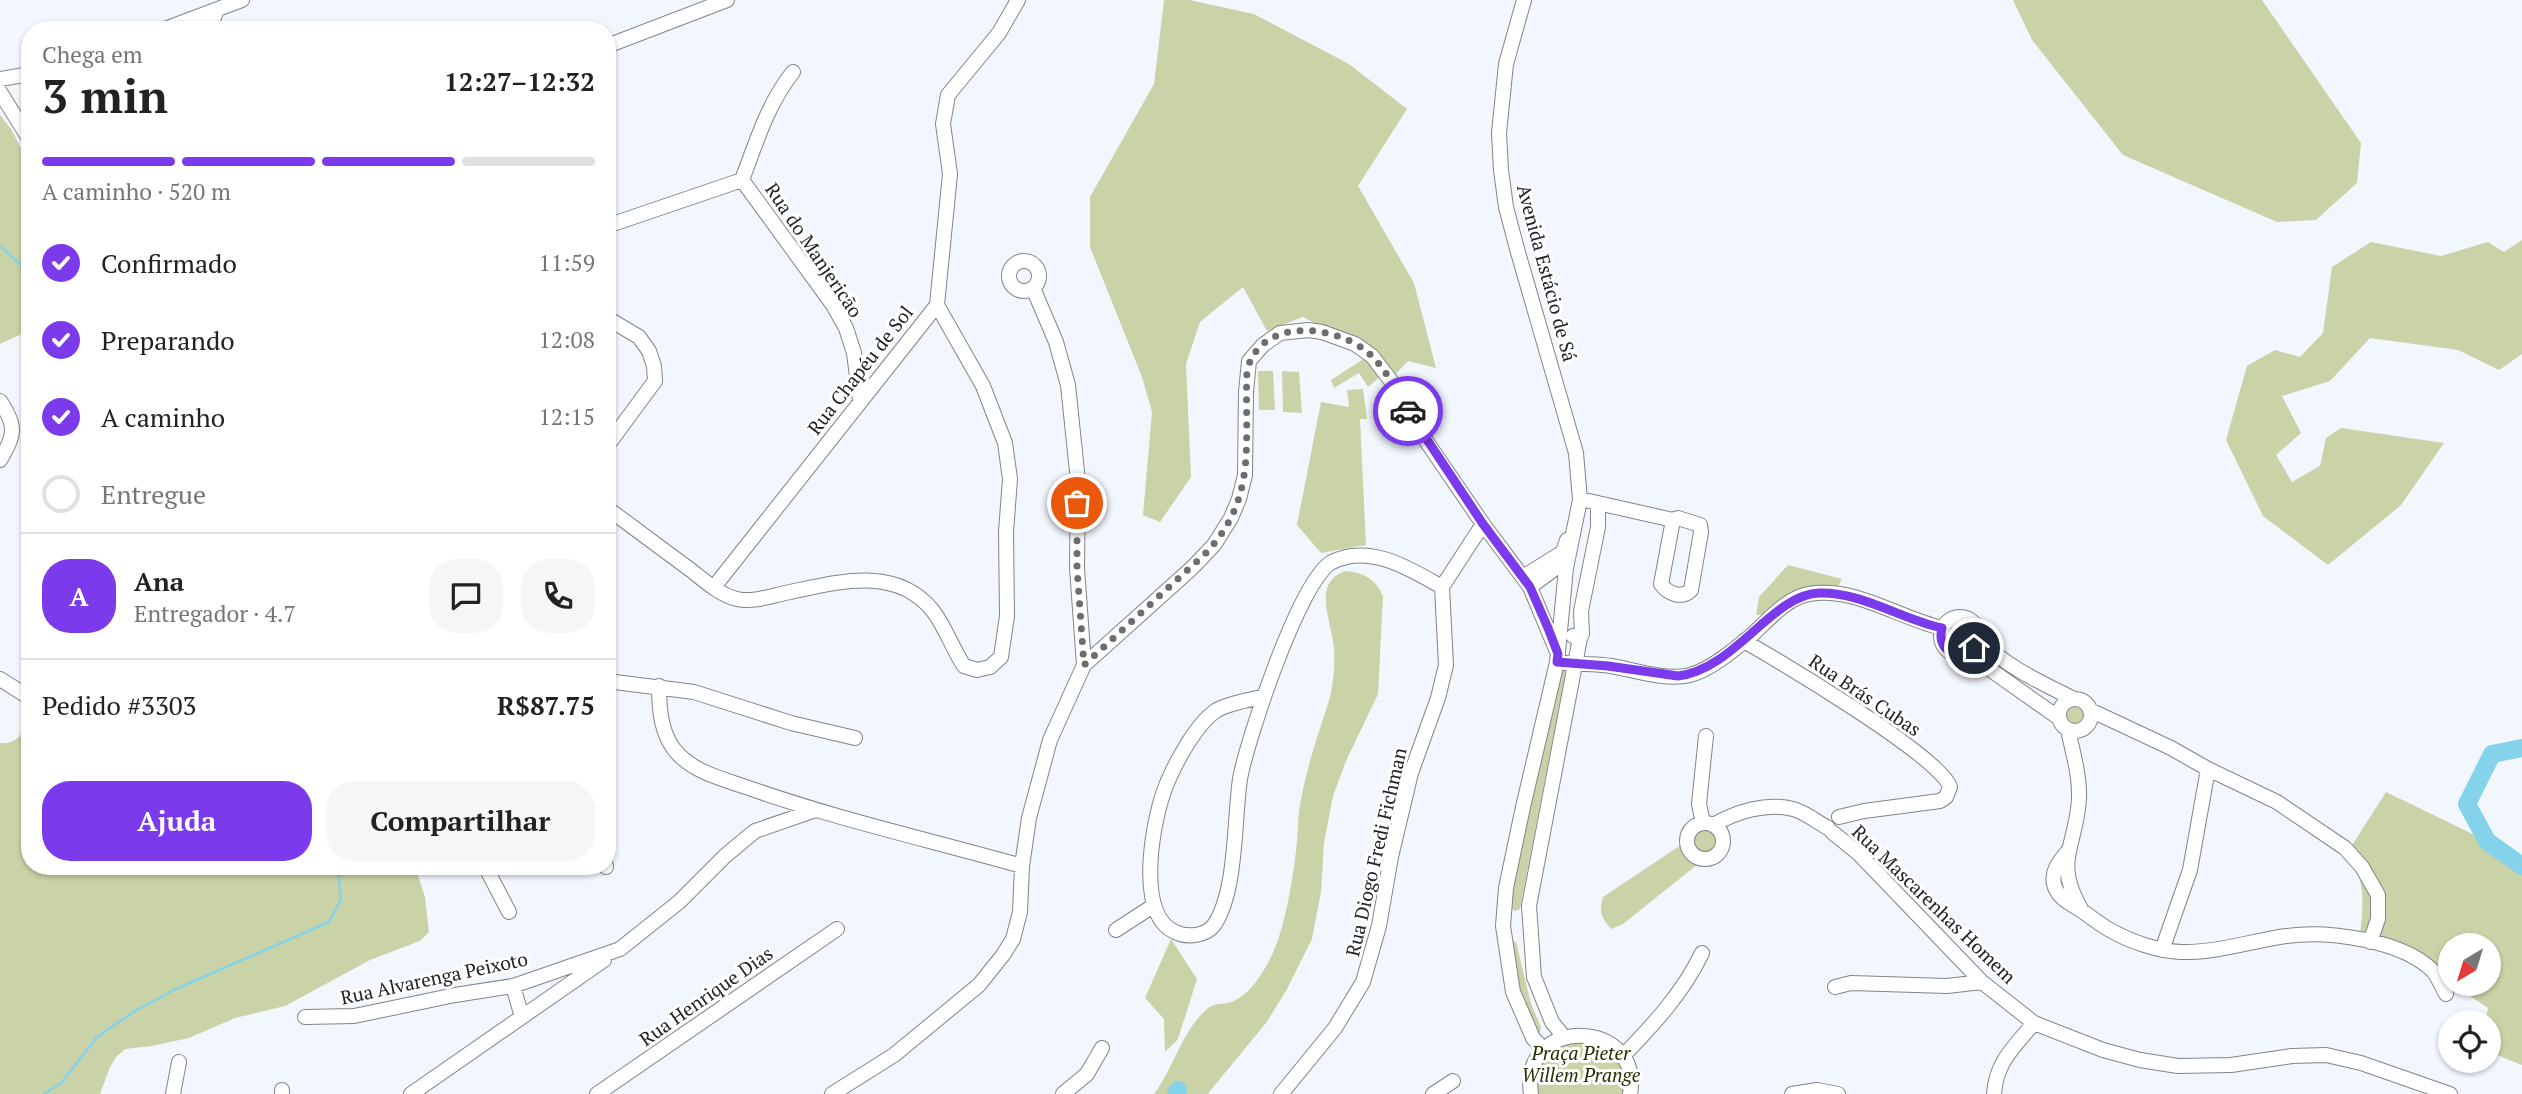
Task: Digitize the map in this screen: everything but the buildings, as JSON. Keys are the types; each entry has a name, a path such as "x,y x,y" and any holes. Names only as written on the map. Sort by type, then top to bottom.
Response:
{"street":[{"path":"187,21 242,0"},
{"path":"616,43 727,0"},
{"name":"Rua Chapéu de Sol","path":"714,587 937,305 950,174 943,124 944,106 948,95 999,33 1018,0"},
{"name":"Avenida Estácio de Sá","path":"1524,0 1506,64 1499,133 1501,170 1506,207 1517,249 1576,453 1580,534 1559,628"},
{"path":"213,21 217,10"},
{"path":"742,180 771,105 793,72"},
{"path":"0,79 21,76"},
{"path":"0,92 21,126"},
{"name":"Rua do Manjericão","path":"616,223 742,180 833,305 846,328 854,353 860,400"},
{"path":"1033,288 1056,342 1068,385 1078,481 1077,568 1084,665"},
{"path":"616,515 714,587 740,600 856,580 869,579 901,586 931,608 943,624 953,650 964,666 977,670 990,667 1001,657 1007,616 1006,532 1010,479 1005,443 983,387 937,305"},
{"path":"616,323 639,337 649,351 655,382 616,434"},
{"path":"832,1094 894,1055 979,985 1013,939 1020,912 1022,866 1029,818 1050,740 1084,665 1192,568 1214,545 1231,518 1245,475 1249,361 1262,345 1280,333 1308,330 1322,332 1355,344 1372,356 1483,524 1527,582 1544,617 1558,658 1574,665 1688,675 1701,671 1744,641 1790,602 1806,594 1848,594 1904,617 1942,628"},
{"path":"0,401 11,418 14,431 0,460"},
{"path":"1579,506 1598,503 1673,520 1684,518 1700,525 1691,590 1688,593 1673,594 1661,584 1673,520"},
{"path":"1564,1037 1552,1022 1534,977 1529,905 1581,636 1578,606 1586,555 1598,523 1598,503"},
{"name":"Avenida Estácio de Sá","path":"1544,1050 1532,1038 1513,992 1503,926 1506,888 1522,807 1558,658 1559,628 1556,605 1562,558 1579,506"},
{"path":"1262,697 1217,710 1197,731 1175,763 1162,796 1150,858 1153,905 1163,924 1174,932 1186,936 1199,934 1213,928 1221,912 1232,861 1240,779 1262,697 1311,586 1332,562 1369,555 1401,564 1441,587 1483,524"},
{"path":"1527,582 1562,558"},
{"name":"Rua Diogo Fredi Fichman","path":"1281,1094 1335,1028 1363,982 1371,960 1411,773 1438,698 1446,665 1441,587"},
{"path":"1975,645 1961,655 1947,650 1941,640 1942,628 1951,619 1964,618 1974,624 1975,645 1988,668 2059,718 2068,730 2079,731 2088,726 2090,710"},
{"path":"1559,628 1581,636"},
{"name":"Rua Brás Cubas","path":"1744,641 1821,687 1913,750 1948,780 1949,792 1940,801 1839,817 1844,823 1843,828 1839,832 1830,830"},
{"path":"1975,645 2017,670 2084,702 2090,710 2277,802 2345,848 2362,867 2378,895 2378,919 2370,942"},
{"path":"0,679 21,692"},
{"path":"616,682 694,692 791,723 855,738"},
{"path":"659,686 659,710 670,745 699,770 813,811 872,824 1022,866"},
{"path":"2059,718 2061,708 2074,699"},
{"path":"2068,730 2078,775 2079,798 2068,851 2057,863 2053,881 2061,897 2111,931 2162,950 2204,951 2287,936 2323,933 2395,949 2418,959 2438,980"},
{"path":"1706,736 1699,804 1708,823 1719,829 1723,838 1722,848 1715,856 1707,858 1697,856 1690,850 1687,838 1691,829 1708,823"},
{"path":"2162,950 2190,870 2208,769"},
{"name":"Rua Mascarenhas Homem","path":"1708,823 1752,809 1794,809 1830,830 1858,853 1982,982 2034,1023 2103,1050 2178,1066 2231,1065 2292,1056 2326,1055 2361,1063 2450,1094"},
{"name":"Rua Alvarenga Peixoto","path":"305,1017 354,1016 513,986 620,949 679,902 725,856 755,831 813,811"},
{"path":"490,875 509,912"},
{"path":"1116,930 1153,905"},
{"path":"1503,926 1529,925"},
{"name":"Rua Henrique Dias","path":"597,1094 837,929"},
{"path":"411,1094 620,949"},
{"path":"1622,1056 1667,1008 1691,976 1702,953"},
{"path":"549,973 555,993"},
{"path":"1835,987 1851,983 1947,986 1982,982"},
{"path":"513,986 522,1017"},
{"path":"1994,1094 1995,1077 2004,1058 2034,1023"},
{"path":"1531,1094 1531,1076 1544,1050 1564,1037 1584,1035 1611,1044 1622,1056 1631,1077 1630,1094"},
{"path":"1063,1094 1087,1074 1101,1048"},
{"path":"173,1094 179,1062"},
{"path":"1433,1094 1453,1081"},
{"path":"1792,1094 1817,1090 1838,1094"}],"green space":[{"path":"1164,0 1189,0 1254,14 1349,64 1407,109 1358,186 1414,283 1436,368 1408,361 1392,378 1323,327 1303,317 1267,331 1243,287 1200,322 1186,364 1191,477 1160,522 1143,515 1152,412 1142,377 1090,247 1090,197 1154,84"},
{"path":"2013,0 2262,0 2361,143 2357,183 2316,220 2277,222 2123,155 2032,40"},
{"path":"0,115 21,148 21,334 0,344"},
{"path":"2522,240 2522,354 2499,370 2458,350 2370,338 2330,381 2282,396 2301,433 2276,455 2292,482 2320,466 2326,438 2341,428 2444,443 2401,505 2328,565 2263,516 2226,440 2247,366 2275,350 2300,357 2323,333 2332,267 2371,242 2441,256 2488,242 2504,252"},
{"path":"1368,356 1382,375 1368,387 1359,373 1334,388 1331,380"},
{"path":"1258,371 1273,371 1275,410 1259,410"},
{"path":"1282,371 1299,372 1302,413 1283,412"},
{"path":"1363,389 1367,419 1360,419 1366,545 1321,553 1297,525 1321,402 1349,407 1347,390"},
{"path":"1788,565 1842,579 1837,588 1794,591 1763,615 1756,615 1759,597"},
{"path":"1346,571 1369,578 1383,596 1378,694 1346,761 1333,796 1312,939 1286,991 1266,1023 1208,1094 1154,1094 1198,1018 1210,1007 1231,1002 1249,990 1267,965 1275,947 1291,885 1303,787 1332,686 1334,650 1326,594 1335,576"},
{"path":"1960,617 1973,623 1979,636 1973,649 1960,655 1947,649 1941,636 1947,623"},
{"path":"1556,667 1565,669 1565,675 1520,909 1515,911 1507,905"},
{"path":"2075,699 2086,704 2091,715 2086,726 2075,731 2064,726 2059,715 2064,704"},
{"path":"21,735 21,875 418,875 425,897 429,932 420,941 370,960 285,1006 235,1018 189,1038 125,1049 110,1067 100,1094 0,1094 0,743 15,740"},
{"path":"2386,792 2487,841 2522,866 2522,1065 2501,1057 2501,1010 2488,1010 2470,996 2501,996 2501,933 2438,933 2438,974 2424,964 2360,936 2361,883 2347,853"},
{"path":"1705,827 1715,831 1719,841 1715,851 1705,855 1695,851 1691,841 1695,831"},
{"path":"1681,845 1686,857 1698,864 1623,924 1611,929 1602,914 1603,897"},
{"path":"1171,939 1197,979 1178,1039 1165,1052 1164,1019 1145,998"},
{"path":"1516,942 1531,1004 1541,1027 1539,1038 1519,1000 1510,943"},
{"name":"Praça Pieter Willem Prange","path":"1574,1035 1622,1057 1630,1094 1531,1094 1534,1065"}],"waterway":[{"path":"0,246 21,265"},
{"path":"2522,748 2492,754 2467,804 2487,841 2522,866"},
{"path":"44,1094 61,1083 97,1037 135,1011 176,989 329,922 341,900 338,875"},
{"path":"1176,1094 1178,1090"}],"way so far":[{"path":"1077,503 1077,568 1084,665 1192,568 1214,545 1231,518 1245,475 1247,371 1249,361 1262,345 1280,333 1308,330 1355,344 1372,356 1391,381 1408,411"}],"route":[{"path":"1408,411 1483,524 1530,587 1558,654 1557,662 1688,675 1701,671 1744,641 1790,602 1806,594 1822,593 1848,594 1904,617 1942,628 1943,645 1956,655 1966,654 1974,648"}]}
